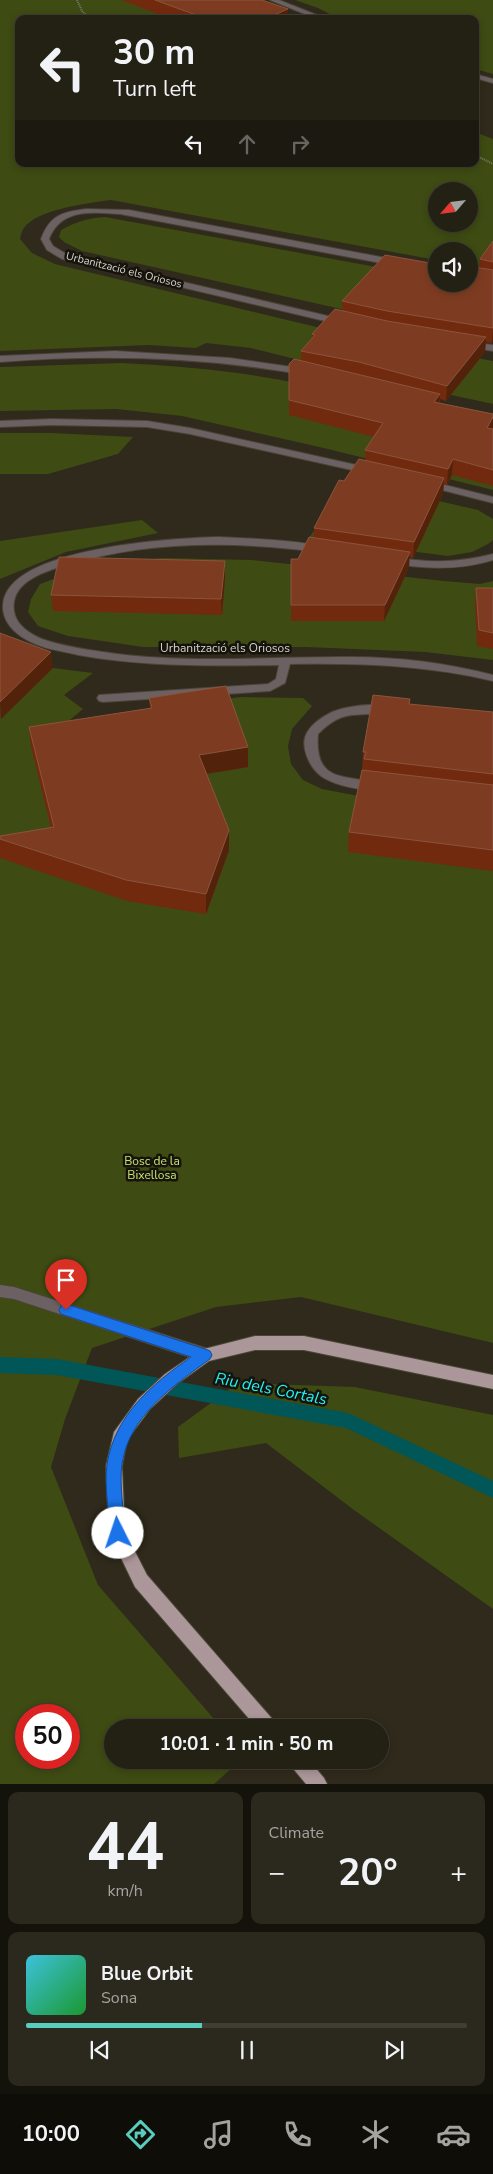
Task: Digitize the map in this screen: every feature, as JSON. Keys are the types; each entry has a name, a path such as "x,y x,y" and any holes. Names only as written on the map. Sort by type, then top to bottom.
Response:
{"main road":[{"path":"261,1719 141,1581 118,1533 114,1466 120,1437 144,1404 171,1379 205,1355 255,1343 304,1343 493,1382"},
{"path":"304,1769 317,1784"}],"street":[{"path":"273,0 313,15"},
{"path":"479,77 493,81"},
{"name":"Urbanització els Oriosos","path":"352,324 65,258 50,248 46,239 50,226 59,219 75,213 109,210 129,212 408,265"},
{"path":"464,344 493,348"},
{"path":"0,359 94,352 154,354 205,357 313,373"},
{"path":"0,424 52,422 147,424 190,431 384,474"},
{"path":"420,482 493,500"},
{"name":"Urbanització els Oriosos","path":"332,551 250,542 201,541 169,542 103,552 69,560 38,572 16,584 7,598 4,614 17,628 34,639 72,650 112,658 187,663 343,660 426,664 493,678"},
{"path":"378,558 432,567 469,564 493,557"},
{"path":"103,698 270,687 281,681 286,661"},
{"path":"387,789 349,783 329,777 316,764 311,752 312,733 325,719 346,710 396,708"},
{"path":"7,1292 205,1355"}],"path":[{"path":"77,0 86,15"},
{"path":"479,157 493,164"}],"green space":[{"path":"0,0 240,0 287,15 15,15 15,167 479,167 479,134 493,139 493,271 478,268 478,242 428,242 428,259 111,200 64,208 40,216 24,228 20,239 32,253 55,264 329,330 493,361 493,404 363,376 251,348 206,343 196,348 149,345 0,351"},
{"path":"295,0 493,0 493,74 479,70 479,15 331,15"},
{"path":"105,217 428,277 428,287 350,311 82,251 64,242 59,237 61,230 87,219"},
{"path":"122,363 180,367 266,377 323,389 405,412 493,445 493,490 328,449 182,416 116,409 0,411 0,367"},
{"path":"0,433 52,433 133,437 118,454 48,474 0,474"},
{"path":"348,480 478,510 493,519 493,540 472,552 448,556 309,538"},
{"path":"142,520 158,533 66,552 0,579 0,541"},
{"path":"162,558 252,560 444,581 480,584 493,581 493,660 425,652 306,647 143,647 68,636 38,626 28,612 31,599 40,584 70,573 107,565"},
{"name":"Bosc de la Bixellosa","path":"0,649 53,668 93,673 64,695 83,709 40,745 163,707 241,697 303,698 312,706 292,729 288,746 291,764 303,780 322,789 359,796 493,813 493,1343 301,1297 216,1307 92,1348 65,1419 51,1467 98,1585 214,1719 104,1719 104,1769 231,1769 214,1784 0,1784"},
{"path":"238,1383 355,1387 493,1415 493,1609 354,1510 266,1443 179,1458 178,1427"}],"building":[{"path":"155,0 262,0 288,9 274,15 196,15"},
{"path":"493,241 493,262 480,259"},
{"path":"385,255 428,263 428,292 478,292 478,268 493,270 493,328 387,311 342,301"},
{"path":"335,309 387,321 486,337 447,386 359,362 301,351 315,335 312,334"},
{"path":"294,359 440,394 434,402 493,414 487,428 493,429 493,470 453,459 448,469 365,450 383,423 289,400 289,364"},
{"path":"359,459 444,478 414,542 314,528 339,480 344,481"},
{"path":"309,537 410,552 385,605 291,605 291,559 298,559"},
{"path":"59,557 225,561 221,599 51,595"},
{"path":"476,588 493,588 493,633 479,630"},
{"path":"0,633 51,652 0,702"},
{"path":"226,686 248,747 199,755 229,830 206,894 126,880 0,839 0,836 54,827 29,727 152,708 149,698"},
{"path":"373,695 410,699 409,704 493,712 493,774 364,759 366,752 363,752"},
{"path":"362,770 493,785 493,850 349,832"}],"waterway":[{"name":"Riu dels Cortals","path":"0,1365 57,1367 348,1421 493,1490"}],"route":[{"path":"66,1310 205,1355 171,1379 144,1404 120,1437 114,1466 118,1533"}]}
